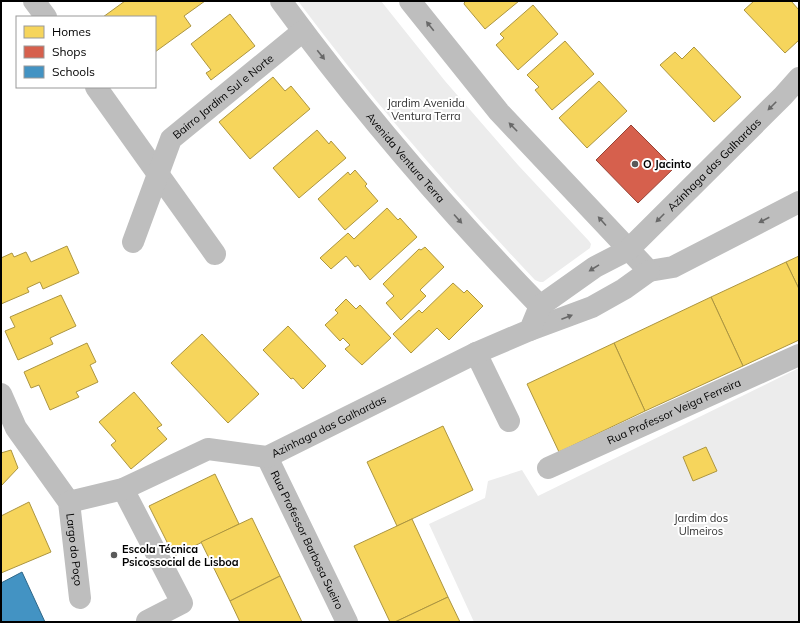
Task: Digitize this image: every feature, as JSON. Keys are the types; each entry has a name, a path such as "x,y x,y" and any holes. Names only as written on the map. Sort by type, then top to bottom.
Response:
{"street":[{"path":"34,1 45,16"},
{"name":"Avenida Ventura Terra","path":"281,1 388,138 458,219 540,306"},
{"path":"410,1 499,112 628,250 649,270 673,267 799,202"},
{"name":"Bairro Jardim Sul e Norte","path":"133,242 171,139 303,31"},
{"name":"Azinhaga das Galhardas","path":"540,306 595,267 628,250 783,96 799,78"},
{"path":"97,88 215,254"},
{"name":"Azinhaga das Galhardas","path":"123,489 208,449 267,457 476,353 530,330 561,320 592,307 624,289 649,270"},
{"path":"530,330 540,306"},
{"path":"476,353 509,421"},
{"name":"Rua Professor Veiga Ferreira","path":"548,468 799,355"},
{"name":"Largo do Poço","path":"1,394 8,431 69,502 80,598"},
{"name":"Rua Professor Barbosa Sueiro","path":"267,457 347,622"},
{"path":"123,489 182,603 147,621 148,622"},
{"name":"Largo do Poço","path":"69,502 123,489"}],"green space":[{"name":"Jardim Avenida Ventura Terra","path":"298,1 381,1 445,81 518,165 589,241 591,244 590,248 543,282 535,280 412,144"},
{"name":"Jardim dos Ulmeiros","path":"799,368 799,622 474,622 429,524 485,498 488,481 522,470 538,496"}],"building: Homes":[{"path":"125,1 205,1 184,16 191,26 156,51 156,16 104,16"},
{"path":"465,1 519,1 485,29 464,4"},
{"path":"754,1 791,1 799,10 799,40 785,53 744,10"},
{"path":"533,5 558,34 518,70 496,45 504,38 500,34"},
{"path":"230,14 255,46 211,80 206,73 211,70 191,44"},
{"path":"565,41 594,74 552,110 535,90 539,87 527,75"},
{"path":"694,47 741,97 714,122 660,65 675,52 682,59"},
{"path":"273,77 285,91 291,86 310,109 250,159 219,122"},
{"path":"599,81 627,111 587,148 559,118"},
{"path":"317,130 329,144 331,141 346,158 299,198 273,168"},
{"path":"355,170 367,184 365,186 378,201 345,230 318,199 348,172 350,175"},
{"path":"387,208 398,220 400,218 417,237 370,280 358,265 355,267 346,256 331,269 320,258 348,233 354,239"},
{"path":"67,246 79,273 43,289 40,282 27,288 29,292 1,304 1,258 12,253 14,257 26,252 31,262"},
{"path":"425,247 444,267 420,290 426,296 401,320 386,303 394,296 383,284 419,249 421,250"},
{"path":"799,256 799,289 786,262"},
{"path":"786,262 799,289 799,340 743,366 711,297"},
{"path":"453,283 464,293 467,290 483,306 449,340 437,328 411,353 393,334 419,310 422,313"},
{"path":"61,295 76,326 50,338 53,344 18,360 5,331 15,327 10,317"},
{"path":"711,297 743,366 645,411 614,343"},
{"path":"346,299 356,309 360,305 391,338 362,365 345,349 350,345 343,338 340,341 325,325 338,313 335,310"},
{"path":"288,326 326,366 303,389 293,378 291,379 263,350"},
{"path":"202,334 259,394 228,423 171,363"},
{"path":"87,343 96,362 90,365 98,382 76,392 79,397 50,410 39,385 31,388 24,372"},
{"path":"614,343 645,411 559,452 527,384"},
{"path":"134,392 162,425 157,428 167,439 131,469 111,445 116,441 99,422"},
{"path":"443,426 473,490 397,526 367,462"},
{"path":"706,447 717,471 693,481 683,457"},
{"path":"11,450 18,468 1,486 1,453"},
{"path":"215,474 239,524 174,556 149,506"},
{"path":"29,502 51,552 1,573 1,516"},
{"path":"252,518 280,576 230,601 201,542"},
{"path":"412,519 448,597 395,622 390,622 354,546"},
{"path":"280,576 302,622 240,622 230,601"},
{"path":"448,597 460,622 395,622"}],"building: Shops":[{"name":"O Jacinto","path":"631,125 674,168 638,203 596,160"}],"building: Schools":[{"path":"22,572 45,622 1,622 1,583"}],"place":[{"name":"O Jacinto","path":"635,164"},
{"name":"Escola Técnica Psicossocial de Lisboa","path":"114,555"}]}
